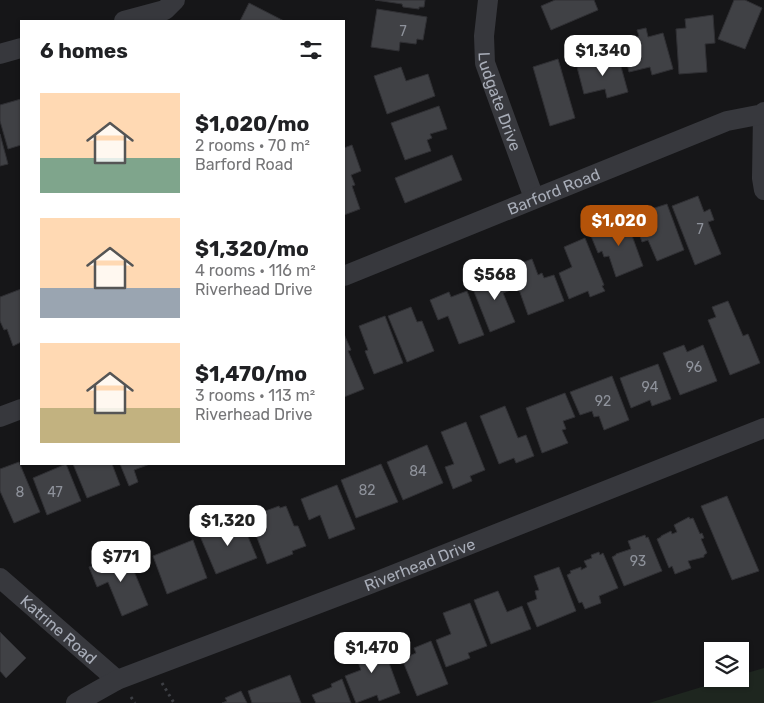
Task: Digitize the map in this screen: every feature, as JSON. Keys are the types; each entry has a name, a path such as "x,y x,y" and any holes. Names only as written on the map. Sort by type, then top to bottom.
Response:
{"street":[{"path":"128,20 164,10 174,0"},
{"name":"Ludgate Drive","path":"488,0 484,36 485,63 534,198"},
{"path":"0,54 20,48"},
{"path":"764,113 762,178 764,190"},
{"name":"Barford Road","path":"345,276 727,121 764,113"},
{"path":"0,418 20,409"},
{"name":"Riverhead Drive","path":"76,703 117,680 762,433"},
{"name":"Katrine Road","path":"0,578 117,680"}],"shaded area":[{"path":"764,668 764,703 649,703 704,686 749,687 749,672"}],"building":[{"path":"375,0 425,0 424,7 419,7 419,9"},
{"path":"555,0 594,0 598,10 551,30 541,6"},
{"path":"734,0 745,0 762,8 745,49 718,39"},
{"path":"249,3 282,20 240,20"},
{"path":"377,9 427,17 423,40 417,39 416,44 400,42 399,51 371,47"},
{"path":"713,15 715,43 705,44 707,72 679,74 676,29 686,28 685,19"},
{"path":"646,28 648,37 663,33 673,69 652,75 650,67 629,72 622,44 634,41 633,38 639,36 637,30"},
{"path":"618,56 628,92 607,98 605,89 584,94 577,67"},
{"path":"558,59 575,118 550,126 533,67"},
{"path":"401,67 406,81 428,74 435,96 387,114 374,76"},
{"path":"20,99 20,145 8,149 0,121 0,105"},
{"path":"439,106 447,129 430,134 432,138 427,140 431,151 405,160 391,123"},
{"path":"0,134 8,164 0,166"},
{"path":"352,145 361,171 351,175 355,185 352,186 360,209 345,215 345,148"},
{"path":"452,155 462,180 405,203 395,178"},
{"path":"698,196 704,212 710,209 714,220 708,222 721,254 695,265 672,206"},
{"path":"667,204 684,250 657,261 648,240 642,242 634,219 644,215 642,212"},
{"path":"626,219 643,266 616,277 609,256 604,257 602,251 598,253 591,236 603,231 602,228"},
{"path":"585,238 605,291 590,297 588,291 569,299 559,273 572,267 564,247"},
{"path":"532,259 538,275 542,273 544,278 554,275 564,301 528,315 511,267"},
{"path":"505,269 513,289 503,293 515,322 490,332 473,289 487,283 486,277"},
{"path":"20,289 20,342 13,346 7,329 4,330 0,321 0,297"},
{"path":"467,291 484,335 459,344 448,316 438,320 430,300 449,292 451,297"},
{"path":"728,301 743,336 748,334 760,363 730,375 708,320 716,317 712,307"},
{"path":"411,307 417,322 422,321 434,351 407,362 388,316"},
{"path":"385,316 403,363 374,374 365,351 368,350 359,326"},
{"path":"345,336 351,350 348,351 364,389 345,397"},
{"path":"684,345 687,352 703,345 717,381 680,395 663,353"},
{"path":"658,364 671,399 652,406 650,400 631,408 620,378"},
{"path":"612,376 629,420 604,430 599,416 594,417 592,411 580,415 570,392"},
{"path":"565,393 575,417 563,421 566,429 562,430 568,443 542,453 526,408"},
{"path":"505,406 518,438 526,435 534,456 516,463 514,458 499,464 480,416"},
{"path":"466,422 485,470 470,476 472,481 453,489 445,467 454,464 441,432"},
{"path":"427,445 443,483 403,500 387,462"},
{"path":"19,462 40,512 14,523 0,491 0,469"},
{"path":"381,464 398,502 356,518 341,480"},
{"path":"66,465 81,501 47,515 33,478"},
{"path":"73,465 112,465 120,485 87,498"},
{"path":"120,465 147,465 134,470 138,482 129,486"},
{"path":"337,485 355,529 329,539 320,515 309,520 301,499"},
{"path":"727,496 759,571 732,580 701,506"},
{"path":"279,506 280,508 286,506 294,526 298,526 306,546 292,551 293,554 267,564 248,514 259,510 260,513"},
{"path":"689,517 690,519 693,518 700,534 702,533 704,538 701,539 707,553 704,557 688,561 691,568 675,574 672,566 669,568 657,539 671,531 672,534 677,532 674,525"},
{"path":"241,520 257,558 216,574 200,536"},
{"path":"645,535 646,538 648,537 662,571 624,586 612,557 631,549 628,541"},
{"path":"193,540 207,578 167,594 153,556"},
{"path":"126,552 148,605 122,616 108,582 97,587 89,567"},
{"path":"599,552 600,555 603,553 618,588 599,596 601,603 585,609 582,602 579,603 567,575 571,573 570,571 581,567 581,570 587,567 584,561 592,558 591,555"},
{"path":"559,567 576,611 537,627 527,603 537,599 535,591 539,590 534,576"},
{"path":"498,591 507,612 522,606 531,629 491,644 474,600"},
{"path":"470,603 487,646 468,653 470,658 446,667 436,640 451,634 443,613"},
{"path":"0,632 26,658 6,678 0,671"},
{"path":"380,638 400,693 379,701 377,695 356,703 345,676 361,670 353,649"},
{"path":"431,641 448,684 417,696 402,659 416,653 414,648"},
{"path":"290,675 301,703 252,703 248,691"},
{"path":"342,679 351,703 316,703 312,695 332,687 331,684"},
{"path":"241,691 247,703 222,703 227,701 225,698"}]}
